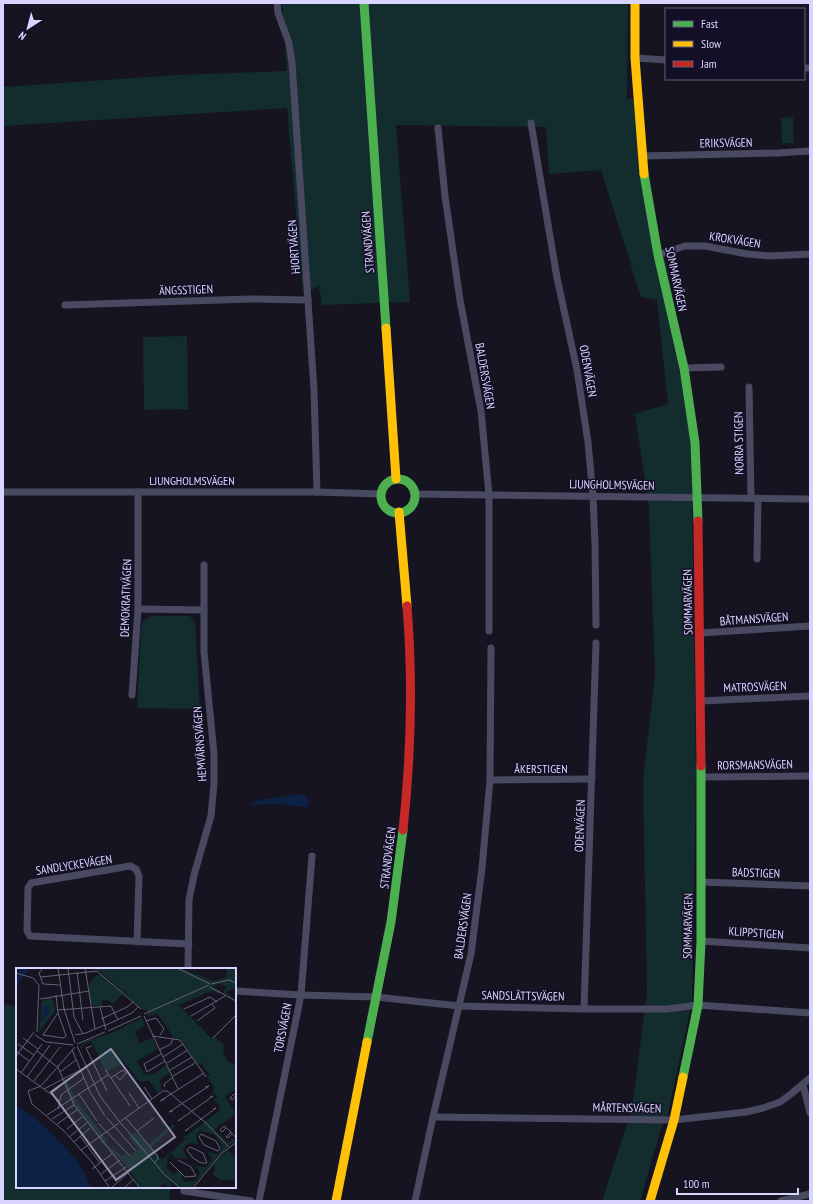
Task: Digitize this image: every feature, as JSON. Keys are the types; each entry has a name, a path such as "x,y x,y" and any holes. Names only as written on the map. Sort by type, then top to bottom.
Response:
{"street":[{"name":"HJORTVÄGEN","path":"277,3 278,13 290,43 292,63 314,390 317,492"},
{"name":"STRANDVÄGEN","path":"364,3 396,479"},
{"name":"SOMMARVÄGEN","path":"635,3 635,58 644,180 658,255 684,368 695,443 698,497 701,701 701,941 698,1005 674,1120 650,1201"},
{"path":"635,58 665,60"},
{"name":"ODENVÄGEN","path":"531,123 557,278 577,370 588,442 593,496 596,625"},
{"name":"BALDERSVÄGEN","path":"438,128 460,300 481,411 489,495 489,630"},
{"name":"ERIKSVÄGEN","path":"642,156 810,151"},
{"name":"KROKVÄGEN","path":"658,255 685,246 705,246 747,254 770,256 810,254"},
{"name":"ÄNGSSTIGEN","path":"65,305 243,300 308,300"},
{"path":"684,368 721,367"},
{"name":"NORRA STIGEN","path":"749,387 758,559"},
{"path":"396,479 404,480 408,483 414,494 414,498 410,506 399,512 390,510 386,507 383,503 381,494 384,486 396,479"},
{"name":"LJUNGHOLMSVÄGEN","path":"3,492 317,492 381,494"},
{"name":"DEMOKRATIVÄGEN","path":"132,695 138,609 138,492"},
{"name":"LJUNGHOLMSVÄGEN","path":"414,494 810,499"},
{"name":"STRANDVÄGEN","path":"336,1201 392,914 401,855 405,815 410,738 410,665 399,512"},
{"name":"HEMVÄRNSVÄGEN","path":"188,968 189,900 191,887 211,816 214,784 214,754 204,652 204,565"},
{"path":"138,609 204,610"},
{"name":"BÅTMANSVÄGEN","path":"700,634 810,626"},
{"name":"ODENVÄGEN","path":"584,1009 596,643"},
{"name":"BALDERSVÄGEN","path":"415,1201 471,954 482,868 490,780 491,648"},
{"name":"MATROSVÄGEN","path":"701,701 810,696"},
{"name":"RORSMANSVÄGEN","path":"701,777 810,776"},
{"name":"ÅKERSTIGEN","path":"490,780 592,779"},
{"name":"TORSVÄGEN","path":"259,1201 300,995 312,856"},
{"name":"SANDLYCKEVÄGEN","path":"136,942 139,876 136,869 130,866 31,883 28,888 26,932 30,936 136,942 188,944"},
{"name":"BADSTIGEN","path":"701,882 810,886"},
{"name":"KLIPPSTIGEN","path":"701,941 810,948"},
{"name":"SANDSLÄTTSVÄGEN","path":"236,990 300,995 376,997 459,1006 667,1009 698,1005 810,1013"},
{"name":"MÅRTENSVÄGEN","path":"433,1117 674,1120 746,1112 762,1108 780,1102 810,1078"},
{"path":"803,1085 810,1113"},
{"path":"184,1191 251,1201"},
{"path":"781,1201 810,1194"}],"green space":[{"path":"282,3 628,3 627,99 642,99 649,172 660,251 666,262 693,402 692,485 696,773 692,1001 668,1114 661,1129 640,1201 602,1201 632,1109 647,993 643,780 655,675 649,507 635,414 668,404 657,300 641,297 601,170 549,174 546,127 396,125 410,302 322,305 319,286 303,295 287,108 3,126 3,87 178,75 287,71"},
{"path":"793,117 794,143 782,143 781,118"},
{"path":"187,336 188,409 144,410 143,337"},
{"path":"150,616 190,616 195,622 200,709 137,708 141,626 144,620"},
{"path":"3,1004 16,1006 16,1188 171,1188 169,1201 3,1201"}],"water":[{"path":"300,794 306,796 309,802 307,807 276,804 248,805 260,800"}],"traffic: fast":[{"path":"364,3 386,328"},
{"path":"644,174 658,255 684,368 695,443 698,521"},
{"path":"398,479 410,484 415,496 410,508 398,513 386,508 381,496 386,484 398,479"},
{"path":"683,1077 698,1005 701,941 701,766"},
{"path":"367,1042 391,922 403,830"}],"traffic: slow":[{"path":"635,3 635,58 644,174"},
{"path":"386,328 396,479"},
{"path":"399,512 407,606"},
{"path":"336,1201 367,1042"},
{"path":"650,1201 674,1120 683,1077"}],"traffic: jam":[{"path":"698,521 701,766"},
{"path":"403,830 408,774 410,718 410,662 407,606"}]}
